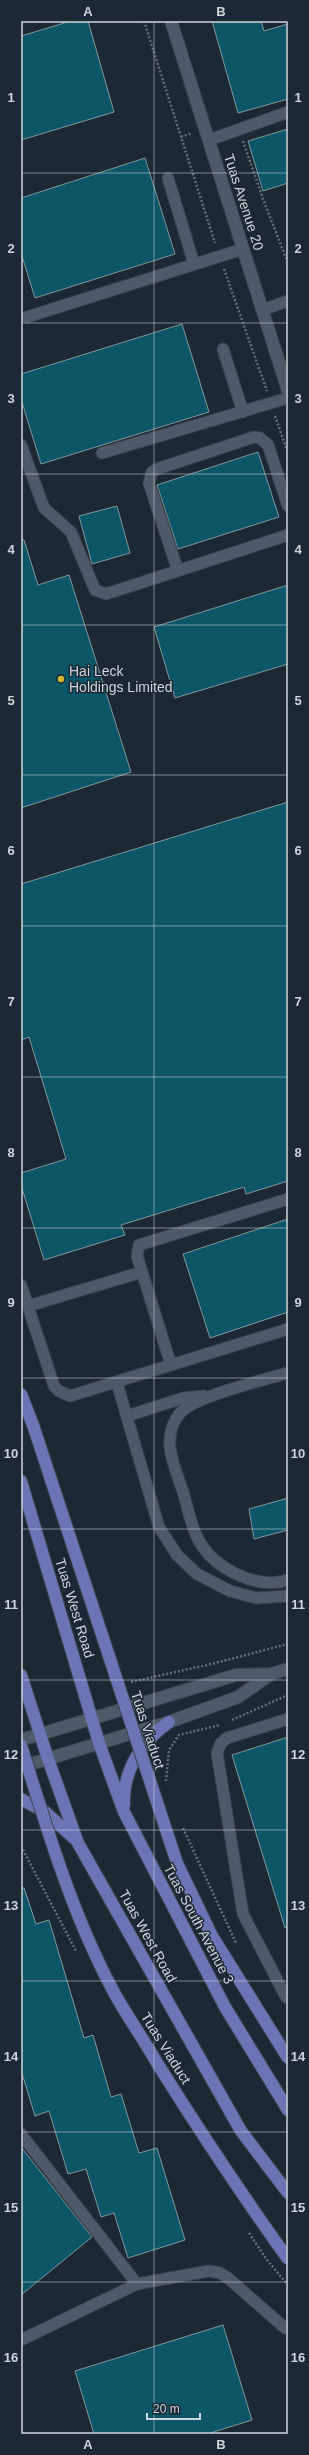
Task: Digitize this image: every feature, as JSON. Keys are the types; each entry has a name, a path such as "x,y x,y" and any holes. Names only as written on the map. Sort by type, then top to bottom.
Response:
{"main road":[{"name":"Tuas Viaduct","path":"21,1394 33,1425 177,1862 212,1936 288,2058"},
{"name":"Tuas West Road","path":"21,1481 99,1743"},
{"name":"Tuas West Road","path":"21,1674 48,1759 78,1843 241,2131 288,2193"},
{"path":"124,1812 125,1786 133,1761 148,1739 169,1722"},
{"name":"Tuas South Avenue 3","path":"99,1743 124,1812 225,2007 288,2110"},
{"name":"Tuas Viaduct","path":"21,1745 52,1841 88,1938 116,1996 247,2202 288,2259"},
{"path":"21,1799 57,1821 78,1843"}],"street":[{"name":"Tuas Avenue 20","path":"171,21 288,391"},
{"path":"21,1740 236,1675 271,1674 288,1669"},
{"path":"21,1767 169,1722 238,1697 271,1674"}],"lane":[{"path":"209,140 288,112"},
{"path":"168,178 194,264"},
{"path":"27,317 243,248"},
{"path":"262,310 288,301"},
{"path":"223,349 243,412"},
{"path":"102,454 288,398"},
{"path":"178,571 149,483 152,472 157,469 254,438 260,438 268,445 288,506"},
{"path":"21,446 44,508 71,532 95,590 106,594 288,535"},
{"path":"171,1365 137,1256 139,1245 288,1199"},
{"path":"28,1306 142,1272"},
{"path":"21,1285 54,1386 59,1391 70,1396 117,1383 288,1329"},
{"path":"288,1373 211,1396 182,1411 172,1425 168,1448 199,1541 210,1555 237,1574 269,1583 288,1580"},
{"path":"117,1383 160,1527 177,1555 197,1574 230,1591 256,1598 288,1596"},
{"path":"127,1416 183,1398 211,1396"},
{"path":"286,1997 243,1914 217,1754 221,1743 227,1738 288,1719"},
{"path":"21,2134 137,2284"},
{"path":"21,2340 137,2284 209,2271 220,2273 285,2328"}],"path":[{"path":"144,21 219,256 288,453"},
{"path":"238,129 262,199 288,263"},
{"path":"127,1682 208,1665 288,1644"},
{"path":"229,1721 288,1696"},
{"path":"166,1783 169,1750 179,1736 222,1724"},
{"path":"182,1826 237,1946"}],"building":[{"path":"71,21 88,21 114,112 21,140 21,36"},
{"path":"212,21 261,21 264,31 288,24 288,99 238,113"},
{"path":"288,129 288,183 263,191 248,141"},
{"path":"145,158 175,254 35,298 21,253 21,198"},
{"path":"182,324 209,412 41,464 21,399 21,374"},
{"path":"258,452 279,517 178,549 157,485"},
{"path":"117,506 130,553 92,564 79,516"},
{"name":"Hai Leck Holdings Limited","path":"21,540 24,540 38,585 69,575 131,772 21,808"},
{"path":"288,585 288,664 175,698 154,627"},
{"path":"288,802 288,1181 246,1194 244,1187 121,1225 125,1235 44,1260 21,1185 21,1173 66,1159 29,1037 21,1040 21,884"},
{"path":"288,1219 288,1312 210,1338 183,1254"},
{"path":"288,1498 288,1530 254,1539 249,1509"},
{"path":"288,1737 288,1927 285,1928 232,1755"},
{"path":"21,1888 24,1888 36,1924 49,1920 84,2038 93,2035 111,2097 121,2094 139,2153 157,2148 185,2240 128,2258 114,2213 101,2217 86,2169 68,2174 49,2111 35,2116 21,2070"},
{"path":"21,2147 92,2237 21,2295"},
{"path":"223,2325 252,2420 207,2434 94,2434 75,2371"}],"place":[{"name":"Hai Leck Holdings Limited","path":"61,679"}]}
